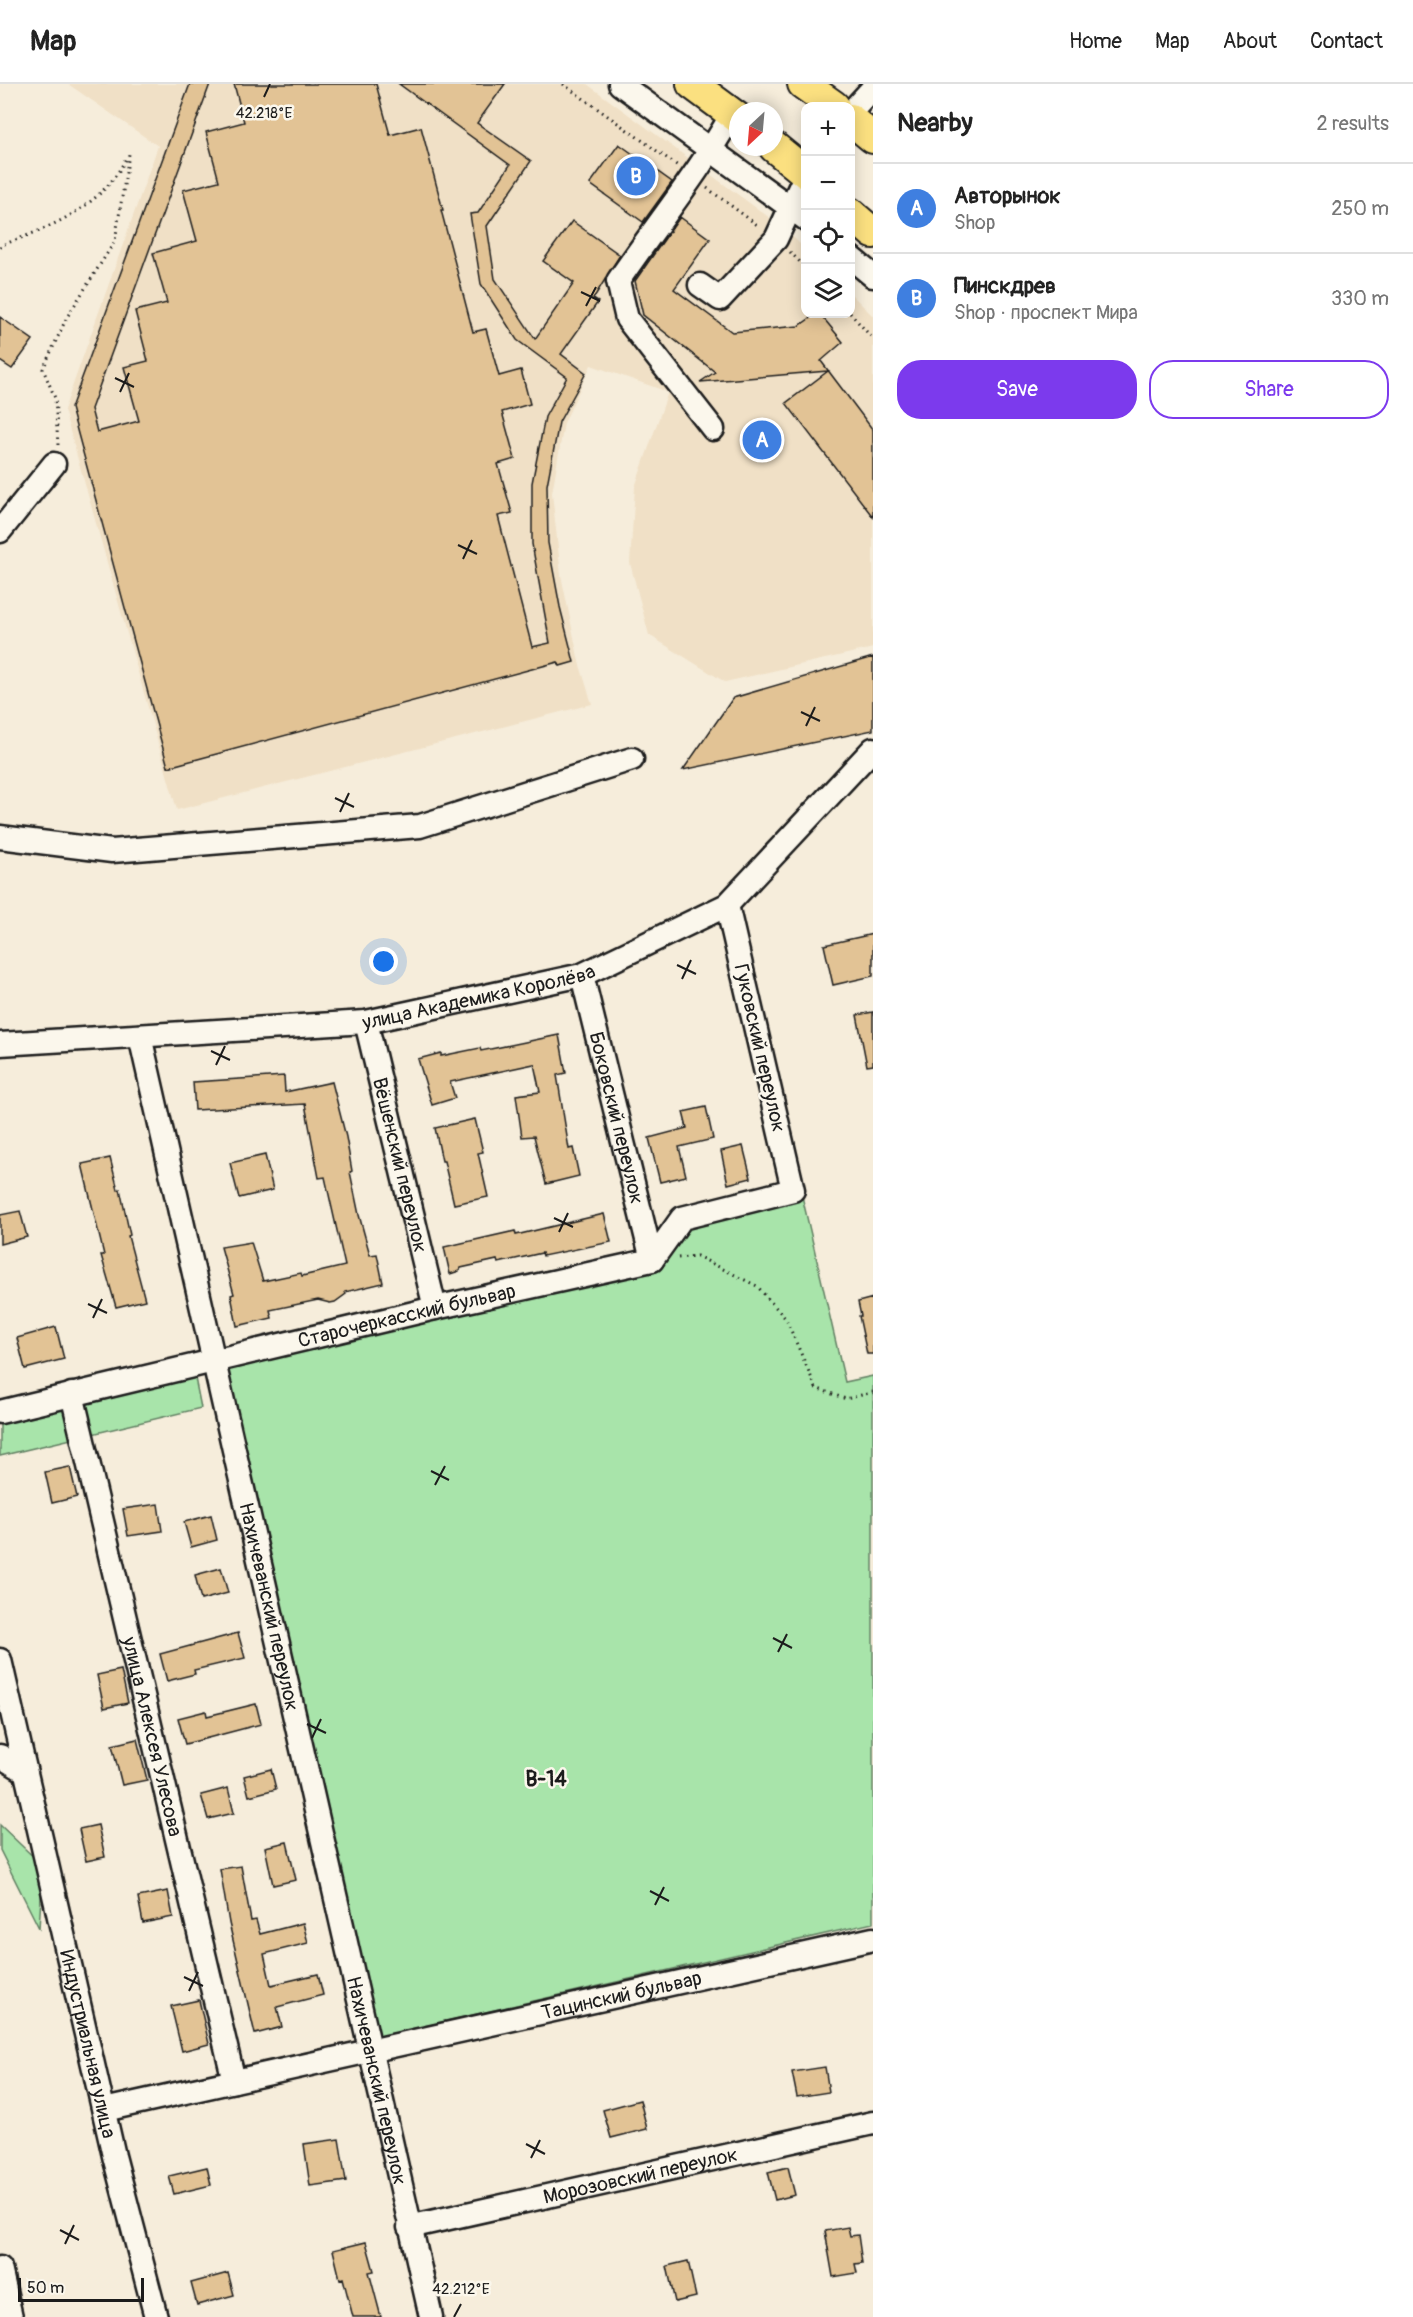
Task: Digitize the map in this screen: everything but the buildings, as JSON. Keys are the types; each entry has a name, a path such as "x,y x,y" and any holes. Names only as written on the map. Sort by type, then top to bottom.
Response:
{"main road":[{"path":"692,84 729,112"},
{"path":"803,84 828,102"},
{"path":"855,123 873,138"},
{"path":"783,154 801,169"},
{"path":"855,218 873,234"}],"street":[{"path":"620,84 798,213"},
{"path":"855,108 873,88"},
{"path":"713,429 627,319 618,281 729,125"},
{"path":"700,285 720,299 798,213 801,198"},
{"path":"855,261 873,276"},
{"path":"0,531 54,464"},
{"name":"улица Академика Королёва","path":"0,1044 366,1022 582,975 728,905 873,749"},
{"path":"0,837 112,851 420,826 632,759"},
{"name":"Гуковский переулок","path":"652,1260 682,1218 793,1191 728,905"},
{"name":"Боковский переулок","path":"582,975 652,1260"},
{"name":"Вёшенский переулок","path":"366,1022 435,1308"},
{"name":"Нахичеванский переулок","path":"140,1036 369,2053 431,2317"},
{"name":"Старочеркасский бульвар","path":"0,1412 435,1308 652,1260"},
{"name":"улица Алексея Улесова","path":"72,1394 234,2080"},
{"name":"Индустриальная улица","path":"0,1660 104,2110 156,2317"},
{"path":"0,1756 25,1771"},
{"name":"Тацинский бульвар","path":"104,2110 234,2080 369,2053 873,1939"},
{"name":"Морозовский переулок","path":"409,2227 873,2123"},
{"path":"0,2268 11,2317"}],"path":[{"path":"0,248 2,245 51,227 103,192 119,173 129,154 115,241 67,317 43,369 55,399 58,447 54,464"},
{"path":"854,318 873,339"},
{"path":"652,1260 697,1256 757,1286 786,1319 816,1388 846,1400 873,1392"}],"shaded area":[{"path":"68,84 587,84 785,229 801,245 801,318 855,318 855,298 873,316 873,648 725,682 649,635 630,563 635,487 668,392 591,365 564,423 552,493 561,575 579,662 592,704 177,810 64,410 158,146"}],"green space":[{"path":"802,1196 845,1382 873,1376 873,1923 373,2038 220,1366 659,1265 689,1226"},
{"path":"194,1373 201,1408 0,1456 0,1421"},
{"path":"0,1825 43,1866 39,1928 0,1850"}],"place":[{"name":"Пинскдрев","path":"636,176"},
{"name":"Авторынок","path":"762,440"}],"district":[{"name":"В-14","path":"546,1779"}]}
